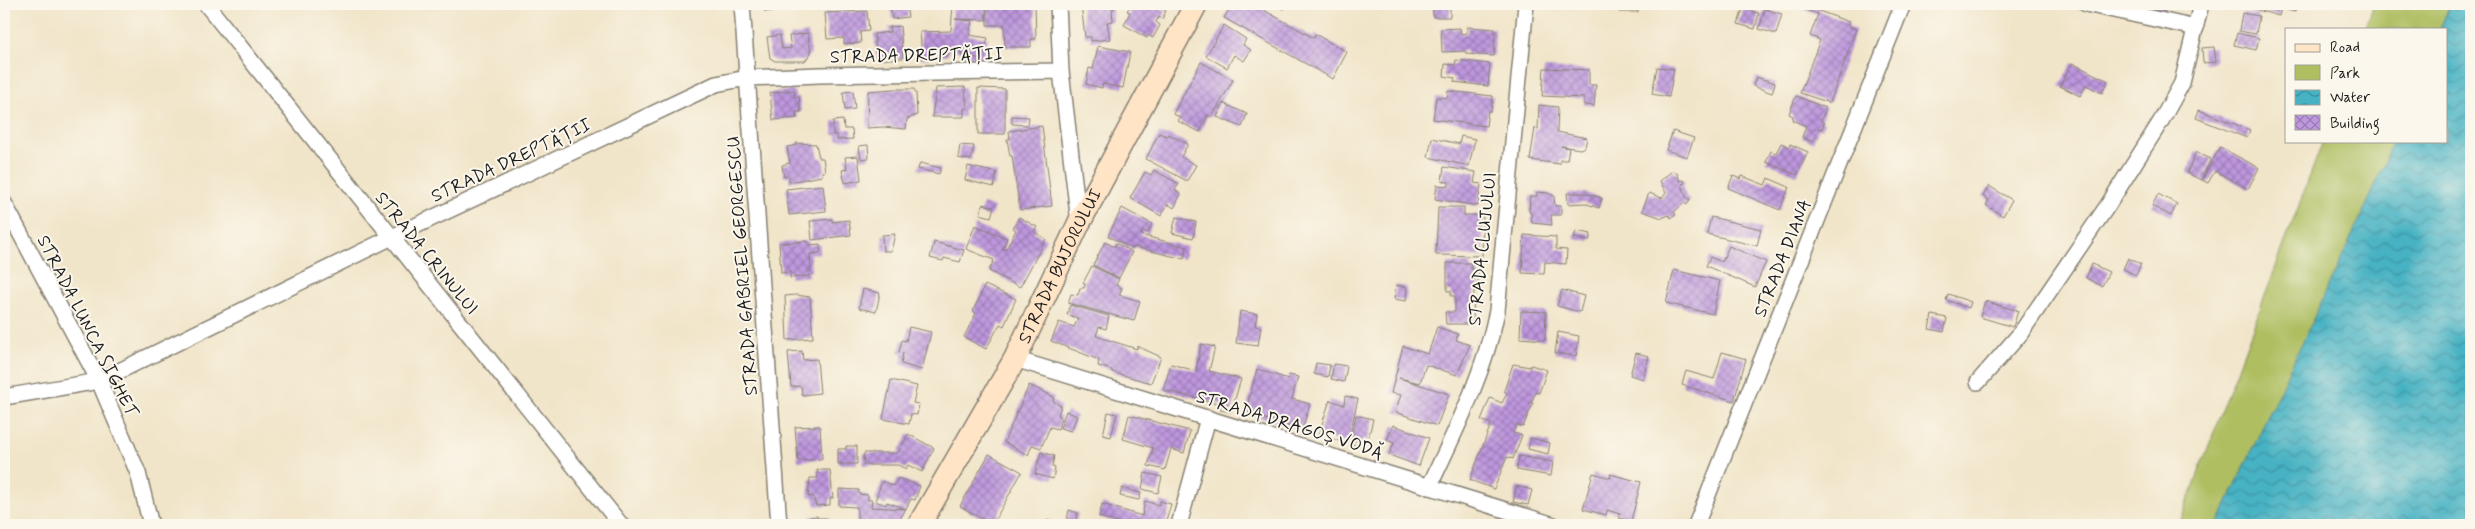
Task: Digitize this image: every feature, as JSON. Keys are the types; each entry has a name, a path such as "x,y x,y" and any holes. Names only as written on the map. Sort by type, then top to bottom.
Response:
{"street":[{"name":"STRADA CRINULUI","path":"206,4 390,238 621,525"},
{"name":"STRADA GABRIEL GEORGESCU","path":"742,4 779,525"},
{"path":"1058,4 1061,71 1079,223"},
{"name":"STRADA BUJORULUI","path":"919,525 1015,359 1079,223 1196,4"},
{"name":"STRADA CLUJULUI","path":"1429,487 1470,398 1490,345 1497,311 1526,4"},
{"name":"STRADA DIANA","path":"1696,525 1903,4"},
{"path":"2086,4 2196,28"},
{"path":"1978,382 2020,334 2103,213 2161,121 2182,83 2201,4"},
{"name":"STRADA DREPTĂȚII","path":"4,397 99,381 390,238 716,84 747,78 1061,71"},
{"name":"STRADA LUNCA SIGHET","path":"4,203 99,381 138,473 151,525"},
{"name":"STRADA DRAGOȘ VODĂ","path":"1015,359 1554,525"},
{"path":"1179,525 1208,418"}],"green space":[{"path":"2374,4 2471,4 2471,525 2179,525 2323,142 2448,142 2448,28 2365,28"}],"water":[{"path":"2450,4 2471,4 2471,525 2217,525 2372,193 2393,142 2448,142 2448,28 2440,28"}],"building":[{"path":"764,4 791,4 791,9 765,12"},
{"path":"890,4 906,4 908,17 892,19"},
{"path":"953,4 986,4 986,20 955,19 972,21 969,35 988,38 982,59 961,55 962,52 949,49 948,55 922,59 920,32 951,31"},
{"path":"987,4 1035,4 1036,39 1031,39 1031,47 1005,47 1004,25 987,25"},
{"path":"1081,4 1114,4 1114,9 1112,9 1113,21 1107,22 1110,39 1091,41 1091,37 1085,37"},
{"path":"1131,4 1153,4 1166,11 1162,19 1159,17 1156,22 1160,25 1153,38 1148,35 1147,38 1124,25 1130,12 1127,11"},
{"path":"1232,4 1263,5 1262,9 1314,38 1315,34 1347,52 1333,79 1224,18"},
{"path":"1275,4 1287,4 1283,9"},
{"path":"1422,4 1450,4 1450,17 1433,17 1433,7 1422,7"},
{"path":"1619,4 1638,4 1638,12 1619,12"},
{"path":"1804,4 1821,4 1819,11 1849,22 1848,26 1856,29 1830,103 1800,93 1820,40 1810,36 1818,14 1803,9"},
{"path":"2149,4 2166,4 2164,14 2148,11"},
{"path":"2251,4 2297,4 2295,12 2281,8 2279,16 2250,8"},
{"path":"1743,9 1759,13 1755,29 1738,24"},
{"path":"1765,9 1782,14 1776,34 1759,29"},
{"path":"867,11 869,31 860,32 861,43 844,44 844,38 827,39 825,13"},
{"path":"2242,13 2259,16 2256,34 2239,31"},
{"path":"1224,25 1246,39 1243,45 1251,50 1244,61 1234,55 1227,68 1206,56"},
{"path":"900,26 903,58 877,60 874,34 890,32 889,27"},
{"path":"1467,27 1495,29 1494,56 1466,54 1466,51 1442,52 1441,29 1460,28 1461,34 1467,33"},
{"path":"808,33 811,53 805,61 775,61 770,58 767,37 780,35 782,49 791,48 789,36"},
{"path":"2237,33 2259,38 2256,50 2234,45"},
{"path":"1098,46 1130,52 1123,88 1103,84 1102,88 1086,84 1089,68 1093,69"},
{"path":"2214,47 2216,62 2203,63 2202,48"},
{"path":"1456,60 1490,64 1488,86 1454,82 1455,78 1444,76 1445,64 1455,65"},
{"path":"1201,62 1233,80 1212,117 1208,115 1200,132 1178,121 1180,117 1173,114"},
{"path":"2072,63 2108,81 2102,93 2086,85 2080,96 2060,86"},
{"path":"1657,67 1674,69 1669,97 1652,94"},
{"path":"1544,68 1589,70 1589,85 1596,85 1594,106 1584,105 1584,98 1542,96"},
{"path":"1756,77 1775,83 1772,93 1753,86"},
{"path":"965,87 967,108 964,109 964,117 932,117 936,88"},
{"path":"978,88 1005,89 1005,134 978,134"},
{"path":"914,89 916,93 917,115 907,119 906,129 867,128 868,91"},
{"path":"794,90 795,97 799,97 801,112 796,112 797,118 773,120 770,93"},
{"path":"853,91 855,109 845,110 843,92"},
{"path":"1448,91 1493,96 1486,126 1433,119 1436,97 1447,98"},
{"path":"1796,96 1826,108 1821,120 1824,123 1822,129 1819,128 1813,142 1802,137 1806,126 1792,120 1793,116 1789,114"},
{"path":"1223,103 1247,114 1242,127 1217,117"},
{"path":"1539,105 1558,107 1557,132 1587,138 1585,147 1580,149 1561,146 1569,148 1567,160 1560,160 1560,164 1530,160 1535,128 1538,129"},
{"path":"2199,110 2250,130 2247,138 2196,118"},
{"path":"1012,116 1029,117 1028,125 1012,124"},
{"path":"843,120 844,129 852,129 853,139 837,140 837,135 833,135 833,121"},
{"path":"1042,126 1052,206 1020,210 1012,156 1010,156 1007,139 1010,139 1009,131"},
{"path":"1673,131 1694,138 1687,157 1666,150"},
{"path":"1159,133 1167,136 1168,134 1188,144 1181,157 1196,165 1187,181 1146,159"},
{"path":"1461,136 1475,139 1469,166 1428,157 1432,138 1459,144"},
{"path":"796,143 816,144 819,158 823,158 825,171 822,172 822,176 789,182 789,176 784,177 782,165 790,163 787,147 797,145"},
{"path":"1781,143 1789,147 1790,144 1808,152 1797,175 1766,162 1771,151 1776,153"},
{"path":"868,145 869,158 861,159 859,146"},
{"path":"960,145 974,146 971,160 958,158"},
{"path":"2220,147 2259,168 2248,189 2215,171 2208,183 2202,180"},
{"path":"2196,152 2211,159 2201,180 2187,173"},
{"path":"858,156 861,180 845,183 842,170 847,169 845,157"},
{"path":"920,163 941,168 939,174 918,169"},
{"path":"968,166 997,173 994,187 965,180"},
{"path":"1444,167 1476,172 1474,183 1481,184 1478,206 1435,199 1437,185 1449,186 1449,182 1442,181"},
{"path":"1154,170 1179,184 1175,190 1181,194 1174,208 1168,204 1161,216 1130,198 1145,172 1151,175"},
{"path":"1672,171 1677,173 1680,181 1684,180 1685,183 1682,184 1686,197 1690,199 1687,205 1684,203 1674,212 1676,215 1671,218 1669,215 1662,218 1642,211 1649,193 1662,198 1666,193 1660,181"},
{"path":"1733,176 1741,179 1742,176 1765,185 1768,178 1789,187 1780,210 1728,188"},
{"path":"823,185 826,211 789,215 786,189"},
{"path":"1989,186 2012,200 2003,216 1986,205 1989,200 1983,196"},
{"path":"1537,192 1548,193 1554,196 1555,206 1561,206 1561,215 1551,215 1552,225 1532,223 1531,213 1529,212 1530,196 1537,196"},
{"path":"1567,193 1585,193 1602,198 1599,208 1584,203 1568,204"},
{"path":"2158,194 2177,204 2171,216 2152,206"},
{"path":"983,204 994,207 991,217 980,214"},
{"path":"1438,207 1464,207 1464,215 1483,215 1482,256 1436,255"},
{"path":"1122,208 1152,224 1148,233 1143,231 1141,235 1187,247 1184,259 1135,247 1133,249 1108,236"},
{"path":"1019,217 1037,227 1034,232 1046,239 1020,287 989,271 994,260 966,249 975,225 1007,238 1003,249 1006,249 1016,230 1013,228"},
{"path":"1176,217 1196,222 1193,238 1172,233"},
{"path":"1711,217 1761,229 1757,246 1707,234"},
{"path":"832,219 832,222 849,220 851,235 812,240 810,221"},
{"path":"1576,231 1591,234 1589,241 1574,238"},
{"path":"895,234 891,251 883,251 882,235"},
{"path":"1524,235 1556,237 1556,249 1567,250 1566,264 1545,262 1544,274 1522,273"},
{"path":"808,241 809,245 820,244 820,253 810,254 811,271 808,272 809,276 790,278 790,272 781,273 779,243"},
{"path":"934,242 964,250 960,262 944,258 943,261 930,258"},
{"path":"1105,242 1115,247 1116,243 1132,252 1119,278 1093,265"},
{"path":"1729,246 1766,262 1755,287 1706,266 1710,257 1722,262"},
{"path":"2128,258 2141,264 2136,275 2123,269"},
{"path":"1447,263 1471,263 1471,269 1478,269 1478,291 1474,291 1473,324 1446,324 1445,312 1455,312 1455,296 1451,296 1451,291 1447,291"},
{"path":"2092,264 2109,272 2102,286 2086,278"},
{"path":"1092,266 1119,279 1116,285 1122,288 1119,295 1140,301 1134,321 1068,303 1071,294 1078,295 1080,288 1084,288 1085,284 1083,283"},
{"path":"1674,270 1720,281 1713,314 1666,303"},
{"path":"985,285 1016,299 1004,326 1000,324 986,349 964,337 976,313 973,311"},
{"path":"1396,285 1407,287 1406,301 1394,299"},
{"path":"863,289 880,293 876,312 859,308"},
{"path":"1562,290 1584,296 1580,312 1557,306"},
{"path":"1948,294 1971,302 1969,308 1946,300"},
{"path":"785,296 810,297 813,338 787,340"},
{"path":"1985,301 2018,311 2013,327 1980,317"},
{"path":"1070,305 1109,316 1106,329 1099,327 1096,336 1137,349 1137,346 1161,357 1151,383 1112,372 1112,370 1098,366 1099,360 1051,341 1059,322 1074,327 1078,318 1067,315"},
{"path":"1240,311 1257,314 1255,326 1261,327 1258,346 1236,343"},
{"path":"1521,311 1546,312 1545,340 1520,338"},
{"path":"1932,315 1947,318 1944,332 1929,329"},
{"path":"909,327 931,332 922,370 901,364 903,353 899,352 902,340 906,341"},
{"path":"1437,327 1458,334 1456,340 1470,345 1457,375 1426,365 1420,383 1399,378 1449,394 1437,426 1395,412 1401,395 1391,393 1403,346 1428,354"},
{"path":"1558,332 1579,336 1576,356 1555,353"},
{"path":"1201,344 1215,347 1209,371 1241,379 1231,412 1220,410 1221,404 1163,390 1171,364 1196,371"},
{"path":"802,351 803,360 817,359 820,393 802,395 801,386 791,387 788,352"},
{"path":"1722,352 1746,359 1734,401 1682,385 1686,371 1714,379"},
{"path":"1636,353 1649,356 1643,379 1630,375"},
{"path":"1316,363 1330,365 1328,377 1314,374"},
{"path":"1334,364 1347,366 1344,382 1331,379"},
{"path":"1513,364 1530,367 1531,365 1547,370 1539,393 1536,392 1531,403 1533,403 1523,427 1517,425 1513,433 1522,435 1513,459 1507,457 1494,489 1470,480 1491,424 1481,420 1490,398 1502,403 1507,393 1504,391"},
{"path":"1257,369 1288,379 1289,375 1298,377 1292,399 1310,404 1302,430 1245,413"},
{"path":"891,380 917,386 913,403 919,404 917,415 911,414 909,424 883,419"},
{"path":"1029,385 1054,397 1053,401 1061,406 1058,415 1061,417 1058,429 1050,427 1041,448 1032,445 1028,455 1004,442"},
{"path":"1345,396 1358,399 1348,443 1318,436 1330,400 1344,405"},
{"path":"1066,411 1077,416 1071,431 1060,428"},
{"path":"1108,412 1117,414 1111,437 1103,435"},
{"path":"1129,415 1190,431 1184,453 1171,449 1165,470 1148,466 1153,448 1123,439"},
{"path":"1356,415 1373,419 1368,440 1362,439 1360,446 1350,444"},
{"path":"1393,425 1429,438 1419,466 1389,455 1394,443 1387,440"},
{"path":"820,426 822,459 798,461 795,427"},
{"path":"908,434 934,448 922,472 908,465 906,469 898,465 863,465 864,453 898,453"},
{"path":"1531,438 1550,443 1548,454 1528,449"},
{"path":"846,446 857,446 857,464 838,464 838,449 846,449"},
{"path":"1041,452 1054,456 1052,467 1055,468 1053,479 1035,474"},
{"path":"989,454 1022,472 992,525 960,506"},
{"path":"1519,456 1553,462 1551,476 1517,470"},
{"path":"817,470 830,470 833,498 830,498 830,505 816,506 813,496 808,497 810,478 818,478"},
{"path":"1145,473 1162,477 1158,493 1142,489"},
{"path":"1593,473 1611,478 1610,474 1641,482 1631,521 1619,518 1620,514 1607,510 1606,515 1583,509"},
{"path":"898,478 920,486 915,500 911,499 906,509 887,502 886,505 875,501 882,481 894,486"},
{"path":"1517,486 1532,490 1528,505 1513,502"},
{"path":"1122,488 1141,493 1139,500 1120,496"},
{"path":"839,489 859,490 859,494 868,495 868,500 872,500 871,507 906,509 897,525 857,524 857,507 839,506"},
{"path":"1145,501 1159,505 1160,501 1171,504 1165,525 1124,525 1099,517 1102,504 1142,516"},
{"path":"1069,510 1078,513 1076,525 1066,525"},
{"path":"817,516 818,518 827,518 828,525 798,525 798,522 810,521 810,517"},
{"path":"1048,520 1063,525 1047,525"}]}
